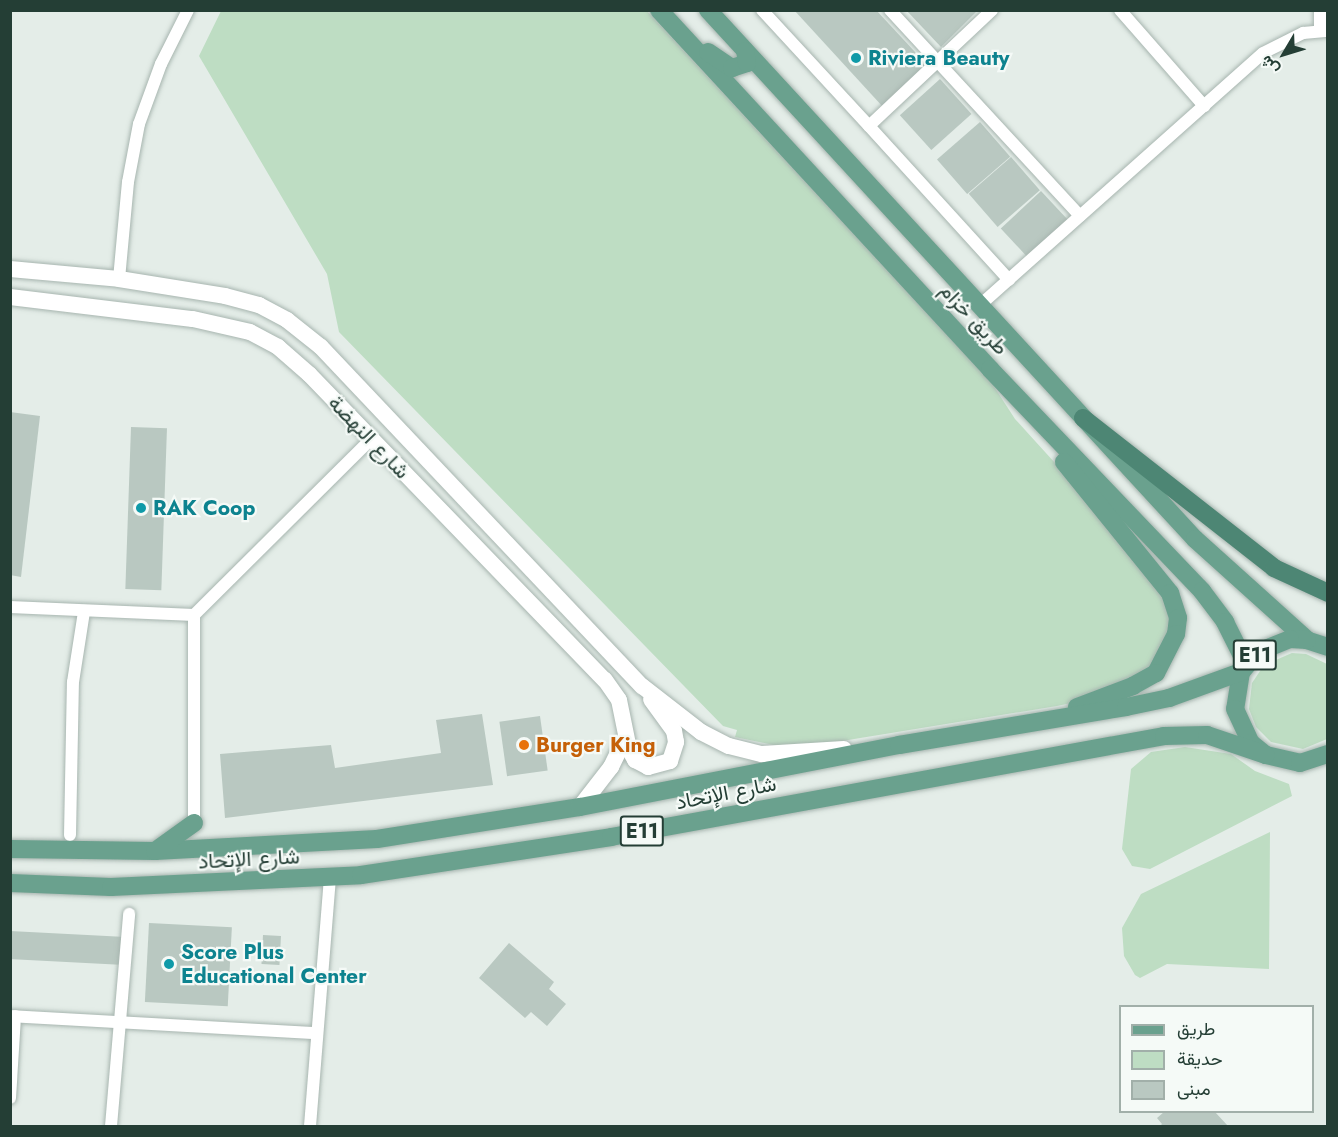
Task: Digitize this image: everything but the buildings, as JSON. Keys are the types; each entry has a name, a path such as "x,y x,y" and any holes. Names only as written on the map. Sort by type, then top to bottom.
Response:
{"highway":[{"path":"1083,418 1274,568 1328,593"}],"main road":[{"name":"طريق خزام","path":"659,10 990,369 1203,591 1226,622 1244,668"},
{"name":"طريق خزام","path":"708,10 1203,547 1307,640"},
{"path":"673,25 732,68 747,63 745,51"},
{"name":"شارع النهضة","path":"10,269 119,279 225,296 259,305 287,320 321,346 642,686"},
{"name":"شارع النهضة","path":"10,297 193,319 250,332 278,347 309,374 605,680 619,700 625,738"},
{"path":"990,369 1170,593 1178,618 1176,634 1156,673 1133,686 1034,722"},
{"name":"E11","path":"1328,647 1307,640 1273,643 1244,668 1235,709 1240,727 1266,755 1300,763 1328,754"},
{"name":"شارع الإتحاد","path":"10,849 155,851 376,839 580,807 899,745 1169,698 1244,668"},
{"path":"625,738 635,760 648,767 670,761 675,752 674,731 642,686"},
{"path":"642,686 701,732 729,746 762,754 899,745"},
{"name":"شارع الإتحاد","path":"10,883 111,887 330,877 611,837 1164,736 1207,735 1266,755"},
{"path":"580,807 611,767 625,738"},
{"path":"155,851 194,823"}],"street":[{"path":"119,279 128,182 139,124 162,64 188,10"},
{"path":"762,10 1009,280"},
{"path":"890,10 1080,216"},
{"path":"869,126 992,10"},
{"path":"1120,10 1204,106"},
{"path":"979,306 1263,53 1285,40 1324,31 1320,10"},
{"path":"194,823 194,615 371,439"},
{"path":"10,607 194,615"},
{"path":"70,835 74,682 84,612"},
{"path":"310,1126 330,877"},
{"path":"111,1126 122,1021 129,914"},
{"path":"10,1098 13,1016 316,1033"}],"green space":[{"path":"221,11 647,11 993,385 1015,419 1164,583 1176,648 1127,691 1057,706 793,749 735,737 737,730 723,726 339,332 327,274 199,56"},
{"path":"1292,653 1306,654 1327,664 1327,739 1303,749 1271,742 1256,727 1249,709 1252,683 1264,665"},
{"path":"1185,747 1231,754 1255,771 1289,784 1292,796 1150,869 1132,866 1122,849 1131,769 1151,752"},
{"path":"1270,832 1269,969 1167,964 1140,978 1135,975 1124,956 1122,928 1141,894"}],"place":[{"name":"Riviera Beauty","path":"856,58"},
{"name":"RAK Coop","path":"141,508"},
{"name":"Burger King","path":"524,745"},
{"name":"Score Plus Educational Center","path":"169,964"}]}
